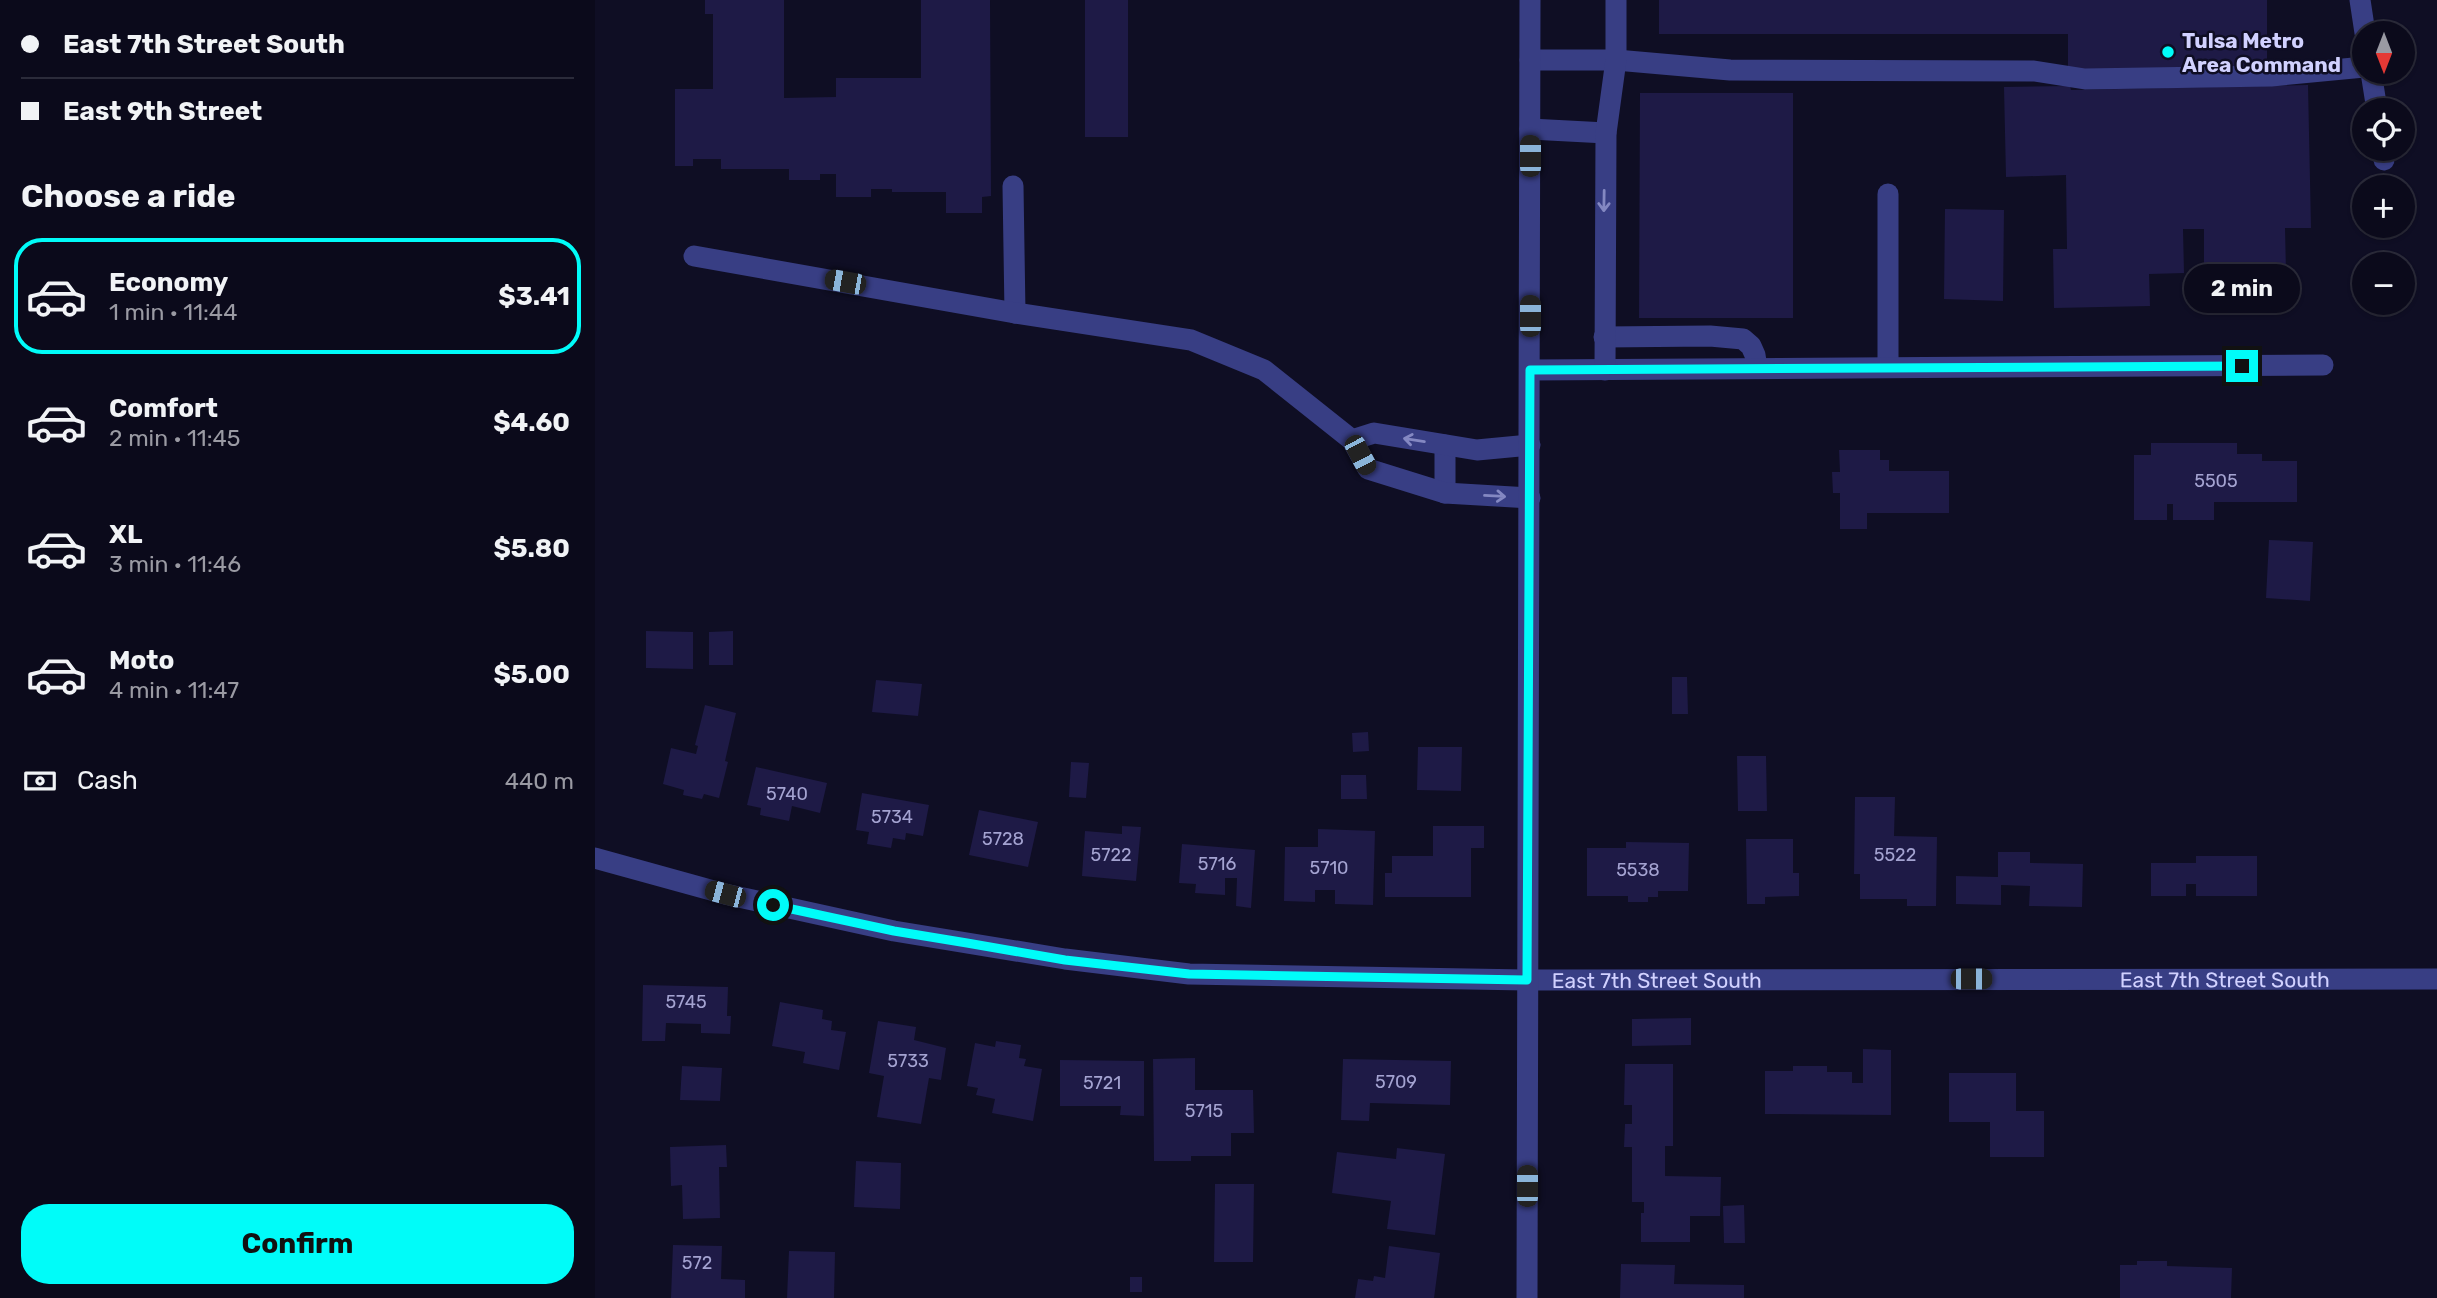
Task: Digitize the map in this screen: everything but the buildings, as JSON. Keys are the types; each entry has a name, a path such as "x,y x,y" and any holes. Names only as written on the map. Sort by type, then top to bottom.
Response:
{"street":[{"path":"1527,1298 1530,0"},
{"path":"1605,370 1605,133 1616,60 1616,0"},
{"path":"2360,0 2363,21"},
{"path":"1530,60 1616,60 1730,70 2033,71 2085,79 2271,76 2352,68"},
{"path":"1530,129 1605,133"},
{"path":"1013,187 1015,313"},
{"path":"1888,194 1888,367"},
{"path":"694,256 1015,313 1191,340 1265,370 1352,440 1368,469 1445,493 1530,498"},
{"path":"1604,337 1710,336 1742,339 1751,346 1756,368"},
{"path":"1530,370 2323,365"},
{"path":"1352,440 1374,433 1477,450 1530,445"},
{"path":"1445,445 1445,493"},
{"name":"East 7th Street South","path":"595,858 725,894 894,931 1065,960 1189,974 1527,980 2437,979"}],"place":[{"name":"Tulsa Metro Area Command","path":"2168,52"}],"route":[{"path":"773,905 894,931 1065,960 1189,974 1527,980 1530,370 2242,366"}]}
